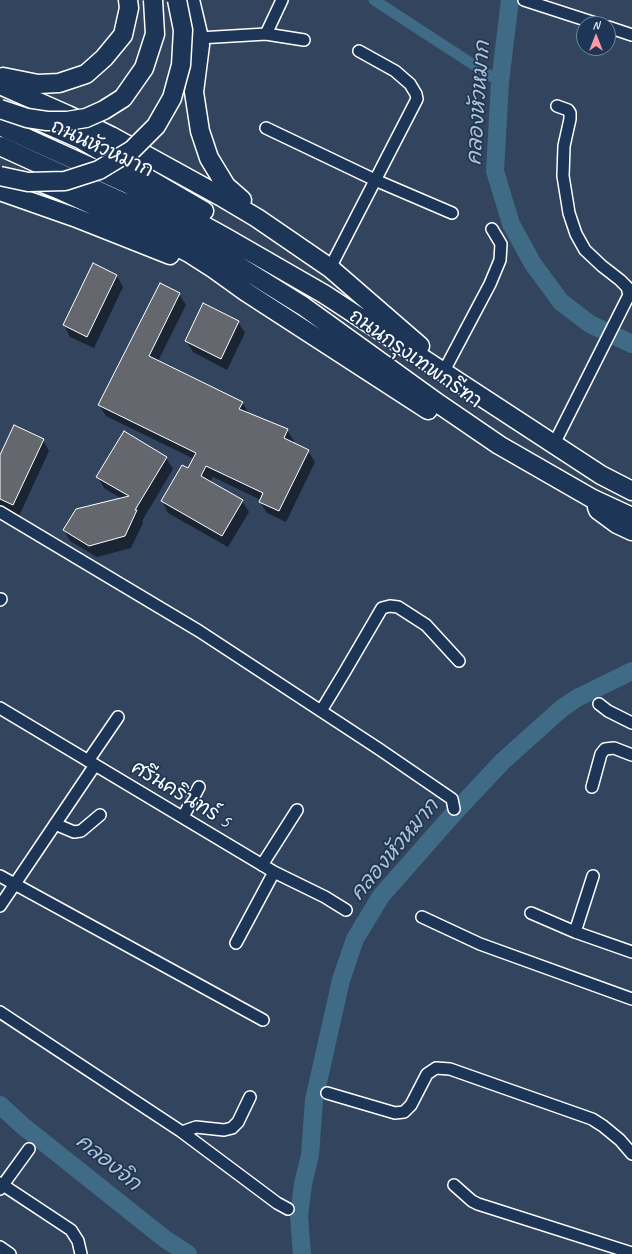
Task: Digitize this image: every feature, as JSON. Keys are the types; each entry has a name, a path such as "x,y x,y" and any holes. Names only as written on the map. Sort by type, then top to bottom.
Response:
{"main road":[{"path":"0,77 16,81 45,84 59,83 86,74 104,58 123,35 129,8 128,0"},
{"path":"0,109 27,118 48,122 67,122 86,118 104,110 123,98 144,68 155,34 153,0"},
{"path":"1,189 28,182 65,181 99,170 132,150 156,126 172,98 181,65 183,30 177,0"},
{"path":"190,0 200,45 194,92 200,131 209,158 226,186 296,244"},
{"path":"0,85 68,115 150,157 257,218 330,268 464,385"},
{"path":"0,102 80,140 263,246 324,294"},
{"name":"ถนนหัวหมาก","path":"0,126 128,184 184,214"},
{"name":"ถนนหัวหมาก","path":"0,146 78,180 176,230"},
{"path":"0,168 62,191 152,233 189,253 246,292 425,408 459,426 499,444"},
{"path":"1,189 163,251 246,292"},
{"name":"ถนนกรุงเทพกรีฑา","path":"184,214 324,294 601,475 632,491"},
{"name":"ถนนกรุงเทพกรีฑา","path":"176,230 252,274 303,306 420,390 499,444 593,499 632,516"},
{"path":"601,475 615,473 632,479"},
{"path":"593,499 598,510 617,524 632,531"}],"street":[{"path":"266,34 282,0"},
{"path":"524,0 576,17"},
{"path":"616,30 632,35"},
{"path":"199,38 266,34 304,40"},
{"path":"330,268 417,98 410,84 395,71 359,52"},
{"path":"554,444 631,294 620,280 585,250 576,234 569,213 563,176 564,146 570,113 568,110 557,106"},
{"path":"266,128 375,180 452,213"},
{"path":"445,369 490,284 500,260 501,244 492,229"},
{"path":"0,512 199,631 379,749 452,799 454,809"},
{"path":"321,711 382,608 390,606 398,607 426,625 459,661"},
{"path":"599,704 608,711 632,723"},
{"name":"ศรีนครินทร์ 5","path":"0,708 262,865 325,897 346,910"},
{"path":"0,906 55,824 118,717"},
{"path":"592,787 601,754 605,749 614,748 632,755"},
{"path":"183,817 199,787"},
{"path":"262,865 297,810"},
{"path":"55,824 74,832 81,831 100,815"},
{"path":"236,943 274,872"},
{"path":"0,876 263,1020"},
{"path":"575,932 593,876"},
{"path":"531,913 575,932 632,952"},
{"path":"422,917 480,944 632,999"},
{"path":"0,1012 182,1132 277,1203 288,1209"},
{"path":"327,1093 395,1113 404,1112 411,1106 427,1074 436,1068 450,1069 592,1119 615,1136 632,1154"},
{"path":"182,1132 196,1127 224,1130 232,1128 238,1122 250,1097"},
{"path":"29,1149 1,1186 71,1230 78,1241 81,1254"},
{"path":"454,1185 472,1201 478,1204 632,1253"},
{"path":"0,1247 10,1254"}],"building":[{"path":"93,263 117,275 87,337 63,325"},
{"path":"160,283 180,293 149,356 243,402 239,409 288,429 284,438 309,450 279,511 259,502 263,493 206,466 201,476 243,500 222,536 161,501 182,465 188,468 196,453 98,405"},
{"path":"203,303 239,321 221,359 185,341"},
{"path":"14,425 44,439 13,505 0,499 0,455"},
{"path":"124,431 167,457 135,510 137,510 125,536 89,546 63,530 76,509 129,496 96,477"}],"waterway":[{"path":"374,0 500,82"},
{"name":"คลองหัวหมาก","path":"510,0 500,82 495,171 511,224 533,264 561,302 590,324 632,344"},
{"name":"คลองหัวหมาก","path":"302,1254 299,1216 303,1184 310,1155 314,1100 341,980 355,939 381,896 455,812 503,761 561,709 577,698 632,671"},
{"name":"คลองจิก","path":"0,1105 23,1126 165,1239 188,1254"}]}
